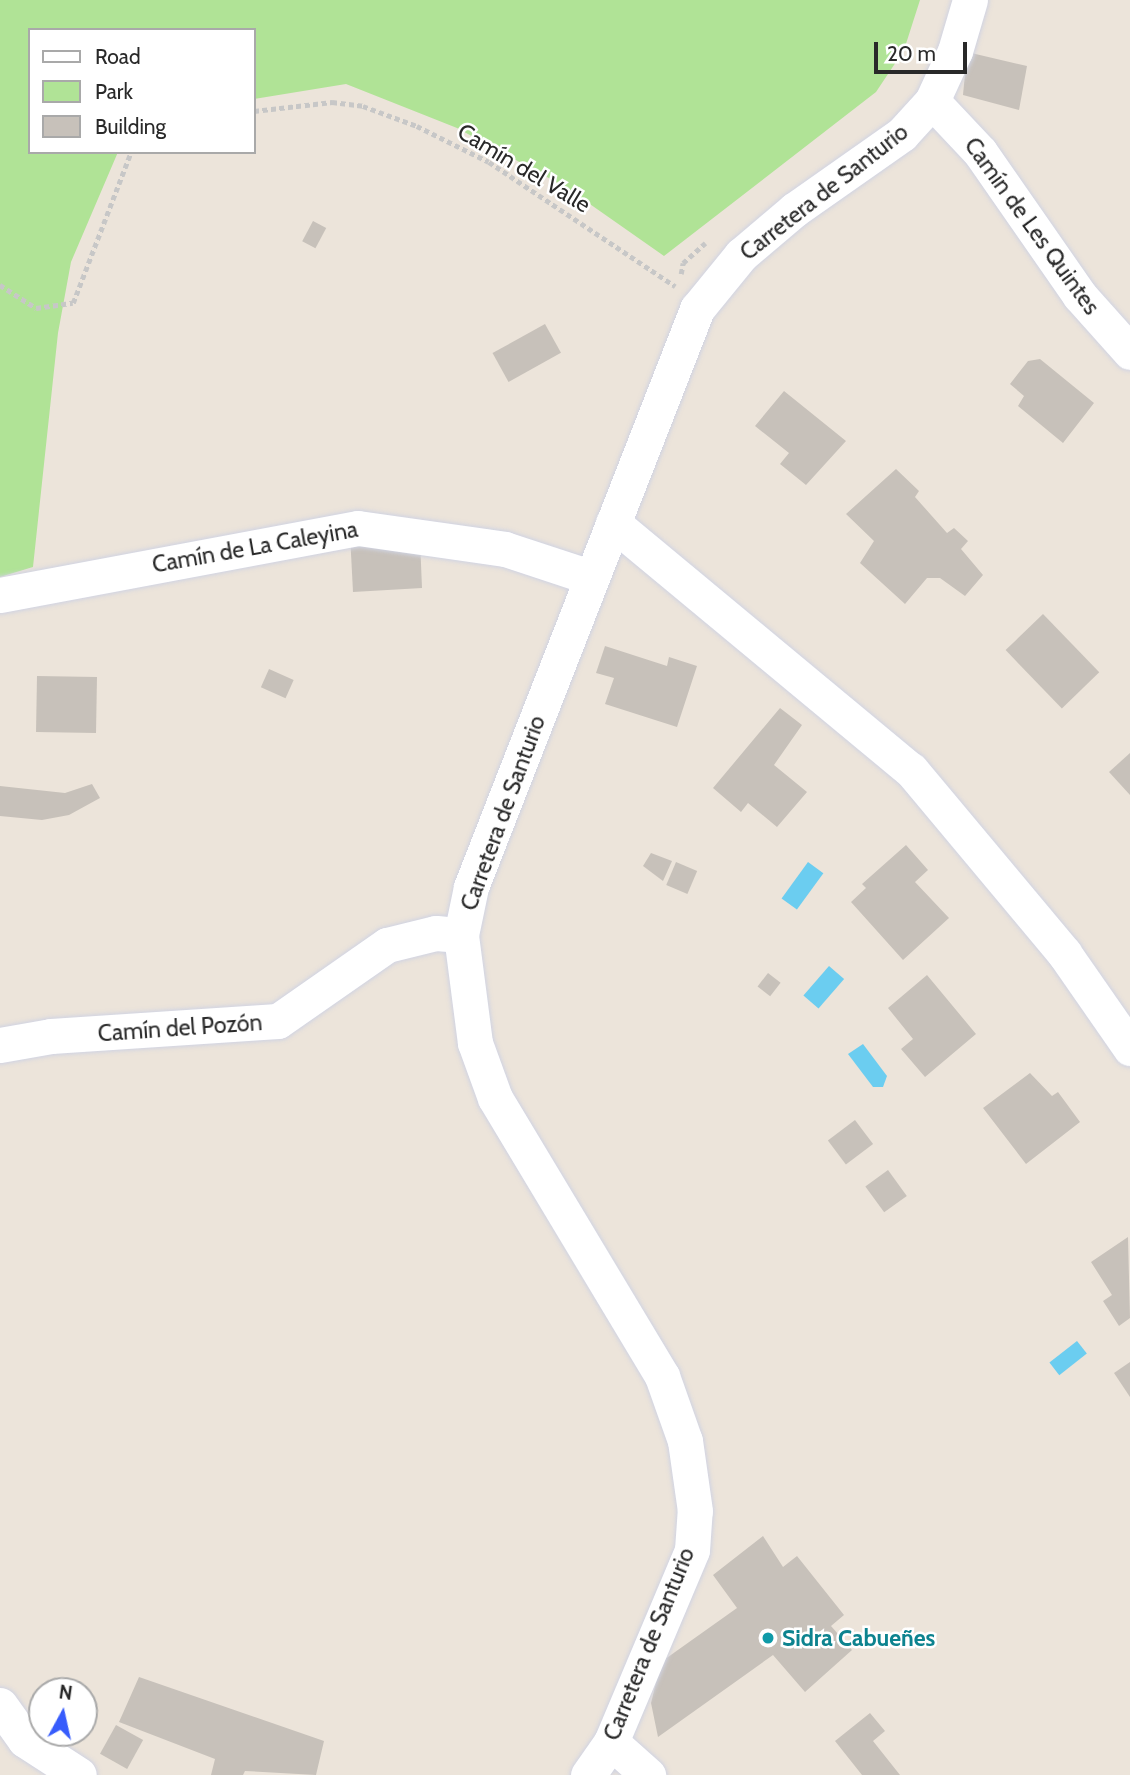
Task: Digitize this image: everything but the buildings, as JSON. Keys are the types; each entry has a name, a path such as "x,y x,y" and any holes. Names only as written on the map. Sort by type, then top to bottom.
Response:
{"street":[{"name":"Carretera de Santurio","path":"588,1775 611,1742 692,1550 695,1511 685,1441 663,1377 495,1098 474,1043 461,935 471,887 697,309 741,255 794,210 902,134 932,101 955,51 970,0"},
{"name":"Camín de Les Quintes","path":"932,101 980,152 1080,296 1130,352"},
{"path":"613,523 911,770 1064,953 1130,1048"},
{"name":"Camín de La Caleyina","path":"0,594 358,528 505,550 590,577"},
{"name":"Camín del Pozón","path":"0,1045 51,1036 278,1021 387,945 436,933 461,935"},
{"path":"0,1705 25,1740 79,1775"},
{"path":"611,1742 648,1775"}],"path":[{"name":"Camín del Valle","path":"256,111 332,102 363,106 417,126 489,162 680,290"},
{"path":"0,285 36,308 72,303 130,154"}],"green space":[{"path":"0,0 920,0 904,50 876,92 664,256 567,188 457,128 346,84 256,99 256,28 28,28 28,154 117,154 71,262 58,333 33,567 0,577"}],"water":[{"path":"808,862 823,873 797,910 782,898"},
{"path":"829,966 844,979 819,1009 803,995"},
{"path":"863,1044 887,1076 883,1087 873,1087 848,1054"},
{"path":"1077,1341 1087,1354 1059,1375 1049,1363"}],"place":[{"name":"Sidra Cabueñes","path":"768,1638"}]}
